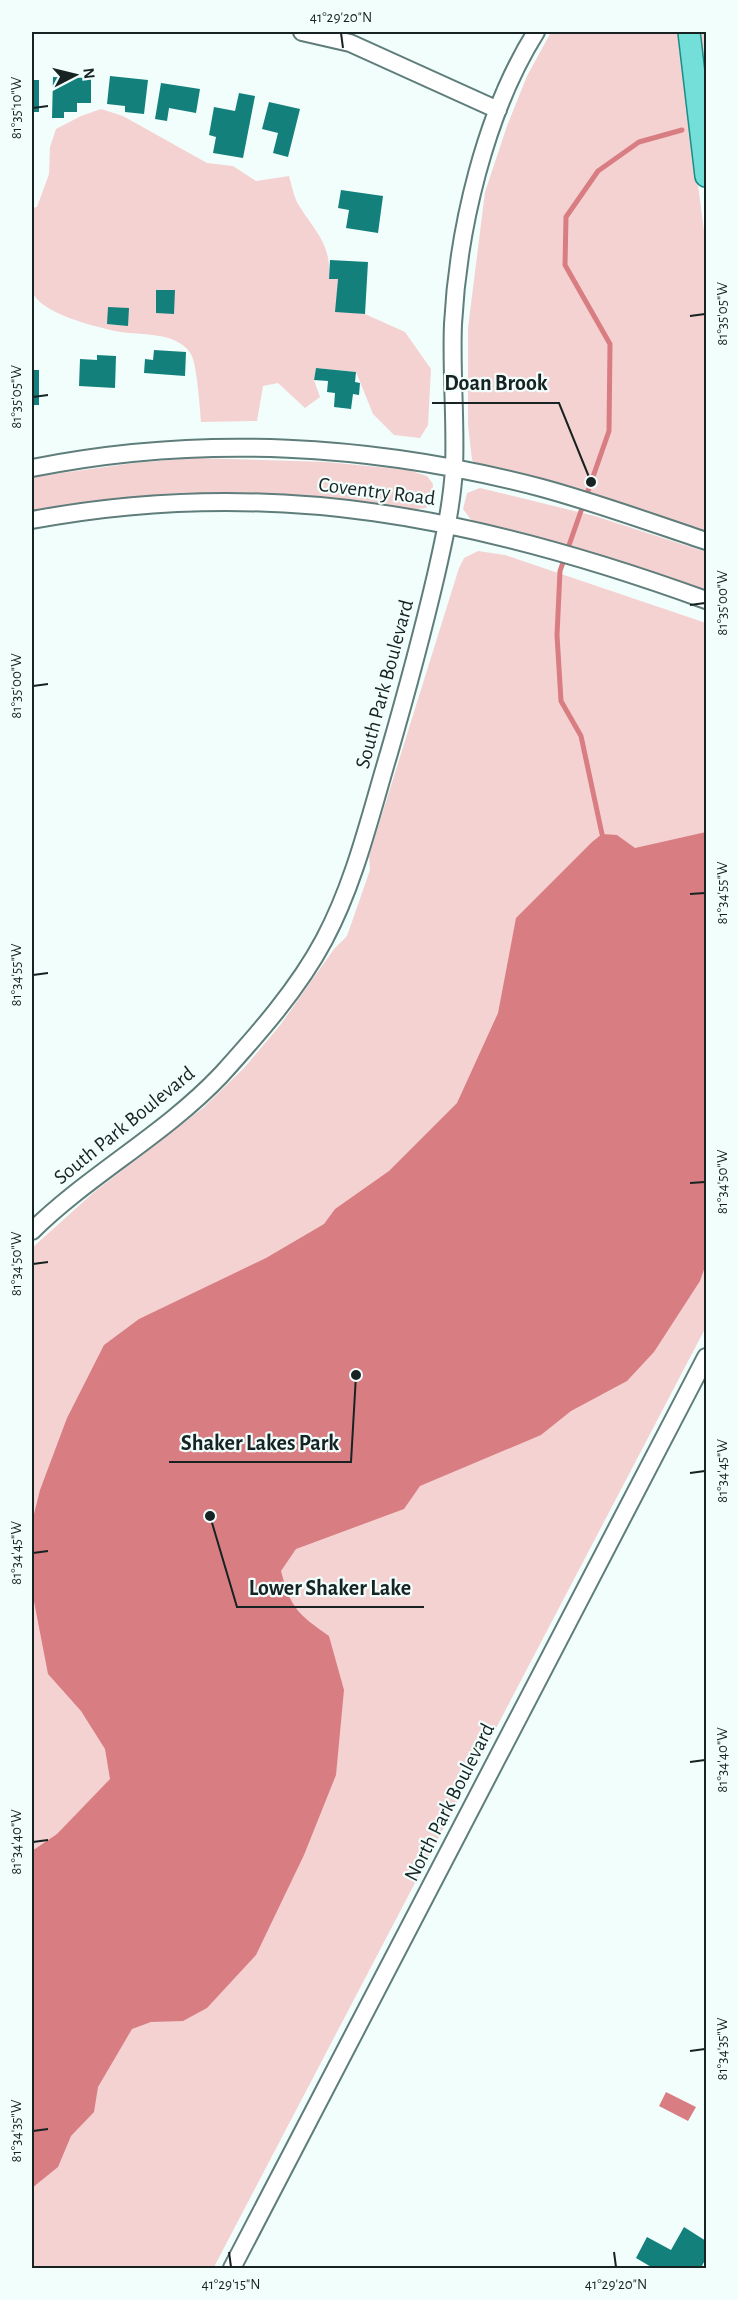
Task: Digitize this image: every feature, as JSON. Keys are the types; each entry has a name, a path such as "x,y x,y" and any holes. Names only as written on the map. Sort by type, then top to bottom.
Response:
{"main road":[{"path":"689,32 706,176"}],"street":[{"path":"302,32 350,43 498,110"},
{"name":"South Park Boulevard","path":"32,1231 179,1114 220,1075 289,994 323,943 346,895 425,624 448,523 454,469 453,325 458,269 479,171 498,110 536,32"},
{"name":"Coventry Road","path":"32,468 119,453 213,446 320,450 454,469 542,488 706,542"},
{"name":"Coventry Road","path":"32,520 121,506 214,500 330,506 448,523 537,546 706,600"},
{"name":"North Park Boulevard","path":"231,2268 698,1389 706,1357"}],"shaded area":[{"path":"551,32 678,32 706,246 706,533 622,504 480,467 472,460 468,425 468,328 485,192 527,76"},
{"path":"697,32 706,32 706,120"},
{"path":"101,109 123,116 207,163 233,166 256,181 289,176 298,204 322,240 328,256 329,278 338,279 336,311 365,314 405,332 431,369 428,425 420,438 394,435 373,414 356,372 316,368 314,380 320,397 305,408 278,383 263,386 257,421 201,422 195,367 191,354 184,346 166,337 115,331 81,322 56,312 37,299 32,291 30,275 32,208 37,207 49,174 50,147 56,129"},
{"path":"194,458 327,462 408,470 427,476 433,484 432,500 426,508 416,509 320,497 224,493 127,498 32,513 32,477 134,463"},
{"path":"480,488 595,516 706,552 706,591 602,556 472,521 463,509 467,493"},
{"path":"478,551 505,555 706,623 706,1327 214,2267 32,2268 32,1248 93,1193 203,1108 245,1067 281,1024 334,949 347,936 370,870 369,856 459,568 464,558"},
{"path":"706,832 706,1264 700,1281 654,1352 627,1381 571,1411 541,1435 420,1486 404,1509 296,1549 281,1571 288,1594 297,1610 329,1636 344,1690 336,1775 304,1855 256,1955 207,2008 183,2021 151,2022 132,2029 98,2087 94,2112 71,2136 58,2167 32,2188 32,1851 57,1834 110,1779 105,1749 81,1711 48,1674 32,1591 32,1522 40,1490 67,1418 104,1345 139,1319 266,1258 324,1224 335,1209 389,1171 457,1103 498,1013 516,918 592,842 602,834 617,835 635,848"},
{"path":"666,2092 696,2107 688,2121 659,2106"}],"building":[{"path":"110,76 148,80 144,114 125,112 125,106 107,104"},
{"path":"53,77 91,78 91,103 77,103 77,112 64,112 64,118 52,118"},
{"path":"32,80 39,80 39,112 32,112"},
{"path":"161,83 200,89 196,113 169,108 167,121 155,119"},
{"path":"239,93 255,96 243,158 213,153 216,137 209,135 214,107 235,111"},
{"path":"269,102 300,109 288,157 273,153 278,133 262,129"},
{"path":"341,190 383,196 378,233 346,228 349,210 338,208"},
{"path":"330,260 368,262 365,314 335,312 338,279 329,279"},
{"path":"156,290 175,290 174,314 156,313"},
{"path":"108,307 129,308 128,326 107,324"},
{"path":"154,350 186,352 185,376 144,373 145,359 153,360"},
{"path":"97,355 116,356 115,388 79,386 80,359 97,360"},
{"path":"316,368 356,372 355,382 360,383 359,395 353,394 351,409 334,407 335,393 327,392 328,381 314,380"},
{"path":"32,370 39,370 39,405 32,405"},
{"path":"684,2227 706,2241 706,2258 701,2268 653,2268 636,2258 647,2237 671,2250"}],"waterway":[{"path":"602,834 581,736 561,701 557,635 560,571 609,431 610,344 565,265 566,217 598,171 639,142 682,130"}],"place":[{"name":"Doan Brook","path":"591,482"},
{"name":"Shaker Lakes Park","path":"356,1375"},
{"name":"Lower Shaker Lake","path":"210,1516"}]}
